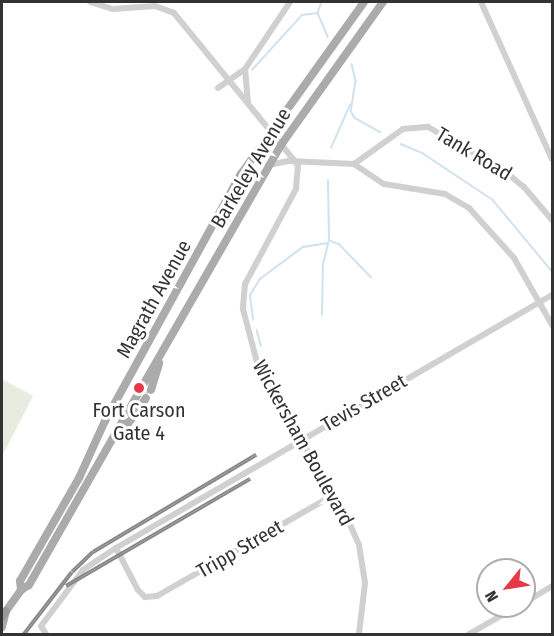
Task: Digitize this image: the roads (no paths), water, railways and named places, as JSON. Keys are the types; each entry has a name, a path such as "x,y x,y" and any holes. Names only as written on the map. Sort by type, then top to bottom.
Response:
{"main road":[{"name":"Magrath Avenue","path":"2,627 4,614 21,590 20,581 79,477 105,421 268,131 364,2"},
{"name":"Barkeley Avenue","path":"159,359 145,386 280,145 383,2"},
{"path":"21,590 29,585 112,439 140,395 123,430 112,439"}],"street":[{"path":"90,2 113,9 168,5 250,109 296,162"},
{"path":"218,88 245,69 290,2"},
{"path":"481,2 552,159"},
{"path":"245,69 244,87 250,109"},
{"name":"Tank Road","path":"354,164 403,129 428,126 501,168 524,187 552,220"},
{"path":"268,165 296,162 354,164 384,184 413,192 445,194 469,208 514,258 552,325"},
{"name":"Wickersham Boulevard","path":"296,162 300,174 296,189 248,277 243,302 254,357 352,529 364,567 359,634"},
{"name":"Tevis Street","path":"46,634 41,626 84,570 116,548 552,295"},
{"name":"Tripp Street","path":"116,548 138,590 145,597 157,596 333,495"},
{"path":"536,596 552,586"},
{"path":"469,634 497,618"}],"waterway":[{"path":"322,2 318,13 328,37"},
{"path":"252,70 302,15 318,13"},
{"path":"352,64 356,81 351,111 355,118 380,132"},
{"path":"331,148 350,105"},
{"path":"401,144 424,154 493,200 552,271"},
{"path":"322,315 323,264 329,240 328,181"},
{"path":"331,241 339,244 371,277"},
{"path":"253,320 250,295 260,279 303,247 328,243"},
{"path":"257,330 261,345"}],"tunnel":[{"path":"134,391 139,383"},
{"path":"142,396 147,387"}],"railway":[{"path":"24,634 72,572 93,552 256,455"},
{"path":"66,586 250,479"}],"place":[{"name":"Fort Carson Gate 4","path":"139,388"}]}
